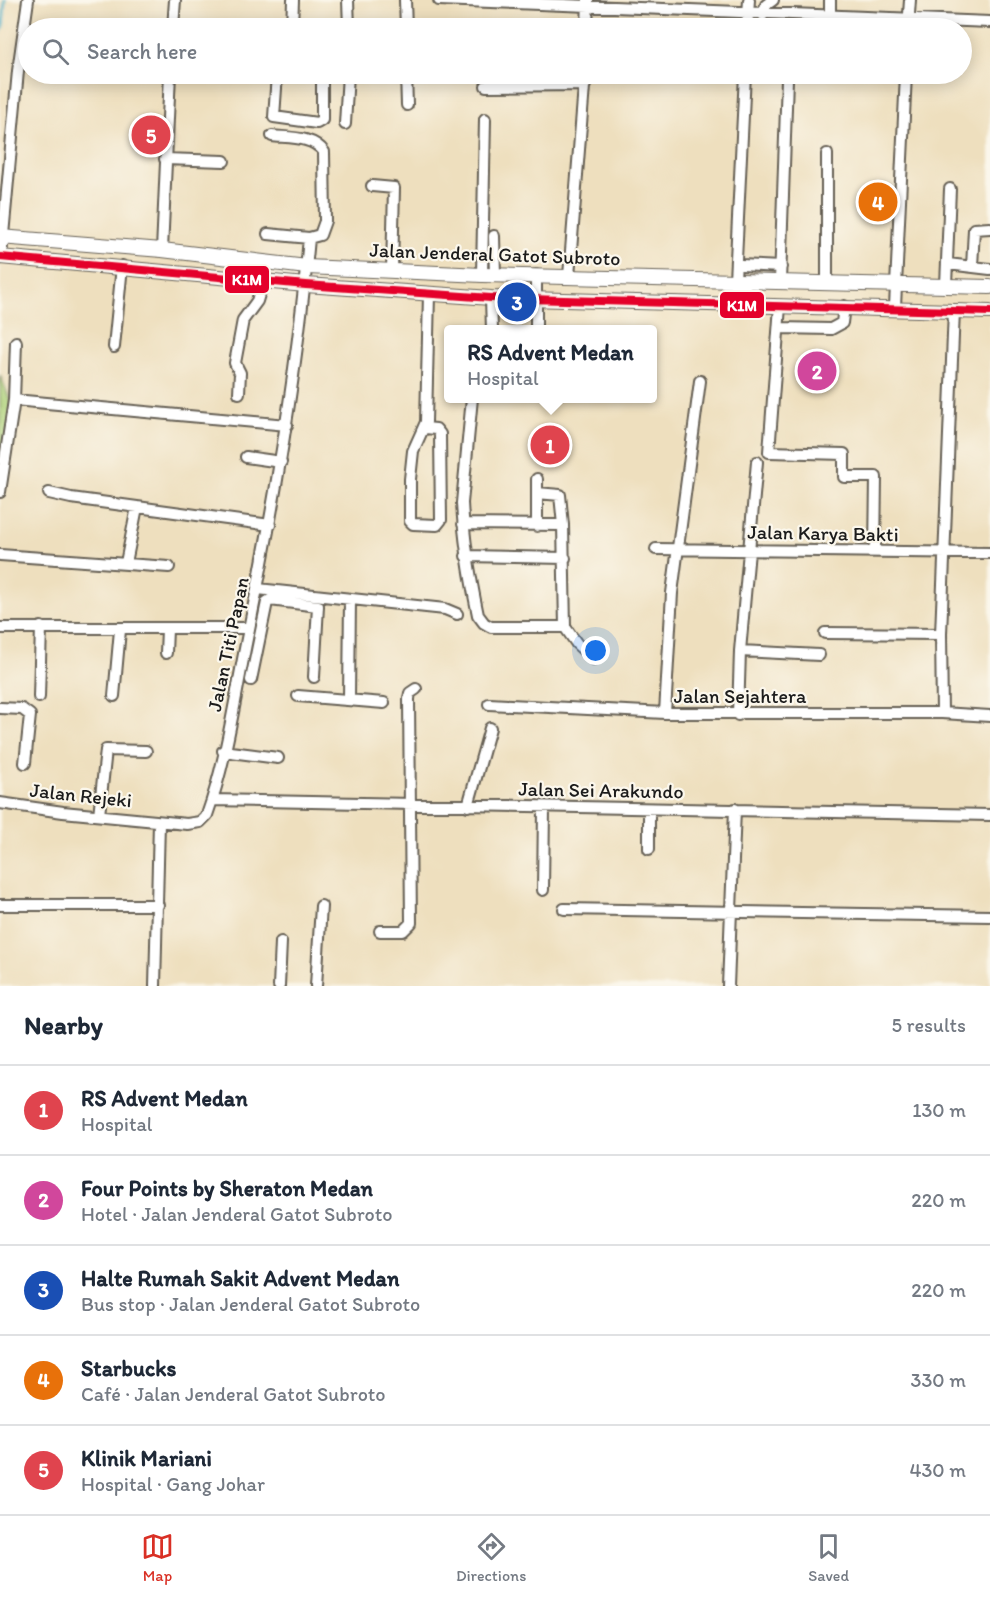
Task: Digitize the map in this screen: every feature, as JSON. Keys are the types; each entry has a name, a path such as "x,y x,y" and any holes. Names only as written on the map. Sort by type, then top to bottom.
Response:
{"main road":[{"name":"Jalan Jenderal Gatot Subroto","path":"1,237 162,250 307,267 990,287"},
{"name":"Jalan Jenderal Gatot Subroto","path":"0,257 122,266 306,285 491,298 895,307 990,312"}],"street":[{"path":"25,18 28,0"},
{"path":"174,18 175,0"},
{"path":"292,18 293,0"},
{"path":"348,0 349,18"},
{"path":"405,0 406,18"},
{"path":"440,0 670,5 762,15 830,15 860,18"},
{"path":"748,18 749,0"},
{"path":"762,15 766,5 773,0"},
{"path":"830,0 830,15"},
{"path":"909,18 910,0"},
{"path":"587,18 588,3"},
{"path":"972,22 990,22"},
{"path":"0,257 18,71"},
{"path":"162,250 169,84"},
{"path":"276,84 274,117 317,123 322,120 322,84"},
{"path":"345,124 347,84"},
{"path":"406,84 407,105"},
{"path":"735,280 745,84"},
{"path":"780,282 787,84"},
{"path":"895,307 905,84"},
{"path":"486,86 585,85 569,276"},
{"path":"485,119 488,274"},
{"path":"268,234 309,238 320,236 324,231 324,152 319,144 272,136"},
{"path":"827,154 827,282"},
{"path":"165,159 224,161"},
{"path":"372,186 394,188 392,271"},
{"path":"946,285 950,189"},
{"path":"972,267 974,229 990,228"},
{"path":"488,274 494,236"},
{"name":"Jalan Titi Papan","path":"159,822 187,824 200,822 207,815 212,800 258,589 281,462 306,285 309,238"},
{"path":"948,264 990,269"},
{"path":"741,265 782,267"},
{"path":"114,347 122,266"},
{"path":"536,275 536,325"},
{"path":"239,393 240,373 235,363 243,320 257,301 263,281"},
{"path":"424,428 436,429 440,434 441,520 437,525 413,524 410,521 413,451 424,428 429,365 429,294"},
{"path":"491,298 492,325"},
{"path":"780,306 769,452 844,454 844,477 876,477 875,552"},
{"path":"779,328 831,329 842,323 844,306"},
{"path":"942,714 941,634 954,310"},
{"path":"0,492 14,400 16,342"},
{"path":"665,713 672,593 700,381"},
{"path":"14,400 287,425"},
{"path":"472,403 462,492 466,556 478,615 484,623 501,627 565,627"},
{"path":"246,457 281,462"},
{"path":"738,715 740,651 756,462"},
{"path":"537,479 537,526"},
{"path":"49,493 270,525"},
{"path":"537,493 560,495 564,525 565,627 577,644 593,659"},
{"path":"126,562 137,507"},
{"path":"463,524 564,525"},
{"name":"Jalan Karya Bakti","path":"656,549 990,553"},
{"path":"0,555 126,562 169,567"},
{"path":"466,556 565,558"},
{"path":"258,589 445,609 457,614"},
{"path":"349,699 350,599"},
{"path":"251,680 268,600 317,604 314,676"},
{"path":"0,627 248,630 260,635"},
{"path":"39,697 41,627"},
{"path":"166,653 167,629"},
{"path":"114,696 120,630"},
{"path":"825,633 941,634"},
{"path":"740,651 819,656"},
{"path":"380,931 403,931 411,923 409,699 410,693 416,689"},
{"path":"298,696 384,703"},
{"name":"Jalan Sejahtera","path":"489,704 738,715 942,714 990,716"},
{"path":"0,708 22,709 30,715 25,763"},
{"path":"468,806 490,728"},
{"path":"99,815 106,750 146,751"},
{"path":"223,752 278,758"},
{"name":"Jalan Sei Arakundo","path":"212,800 990,815"},
{"name":"Jalan Rejeki","path":"0,802 159,822"},
{"path":"543,808 543,890"},
{"path":"648,809 649,849"},
{"path":"728,986 735,809"},
{"path":"155,986 159,822"},
{"path":"0,905 158,904"},
{"path":"316,986 321,906"},
{"path":"564,909 990,916"},
{"path":"279,986 281,942"}],"green space":[{"path":"0,375 13,407 0,473"}],"waterway":[{"path":"0,33 3,27 5,0"}],"transit line":[{"name":"K1M","path":"0,257 306,285 491,298 990,312"}],"place":[{"name":"Klinik Mariani","path":"151,135"},
{"name":"Starbucks","path":"878,202"},
{"name":"Halte Rumah Sakit Advent Medan","path":"517,302"},
{"name":"Four Points by Sheraton Medan","path":"817,371"},
{"name":"RS Advent Medan","path":"550,445"}]}
